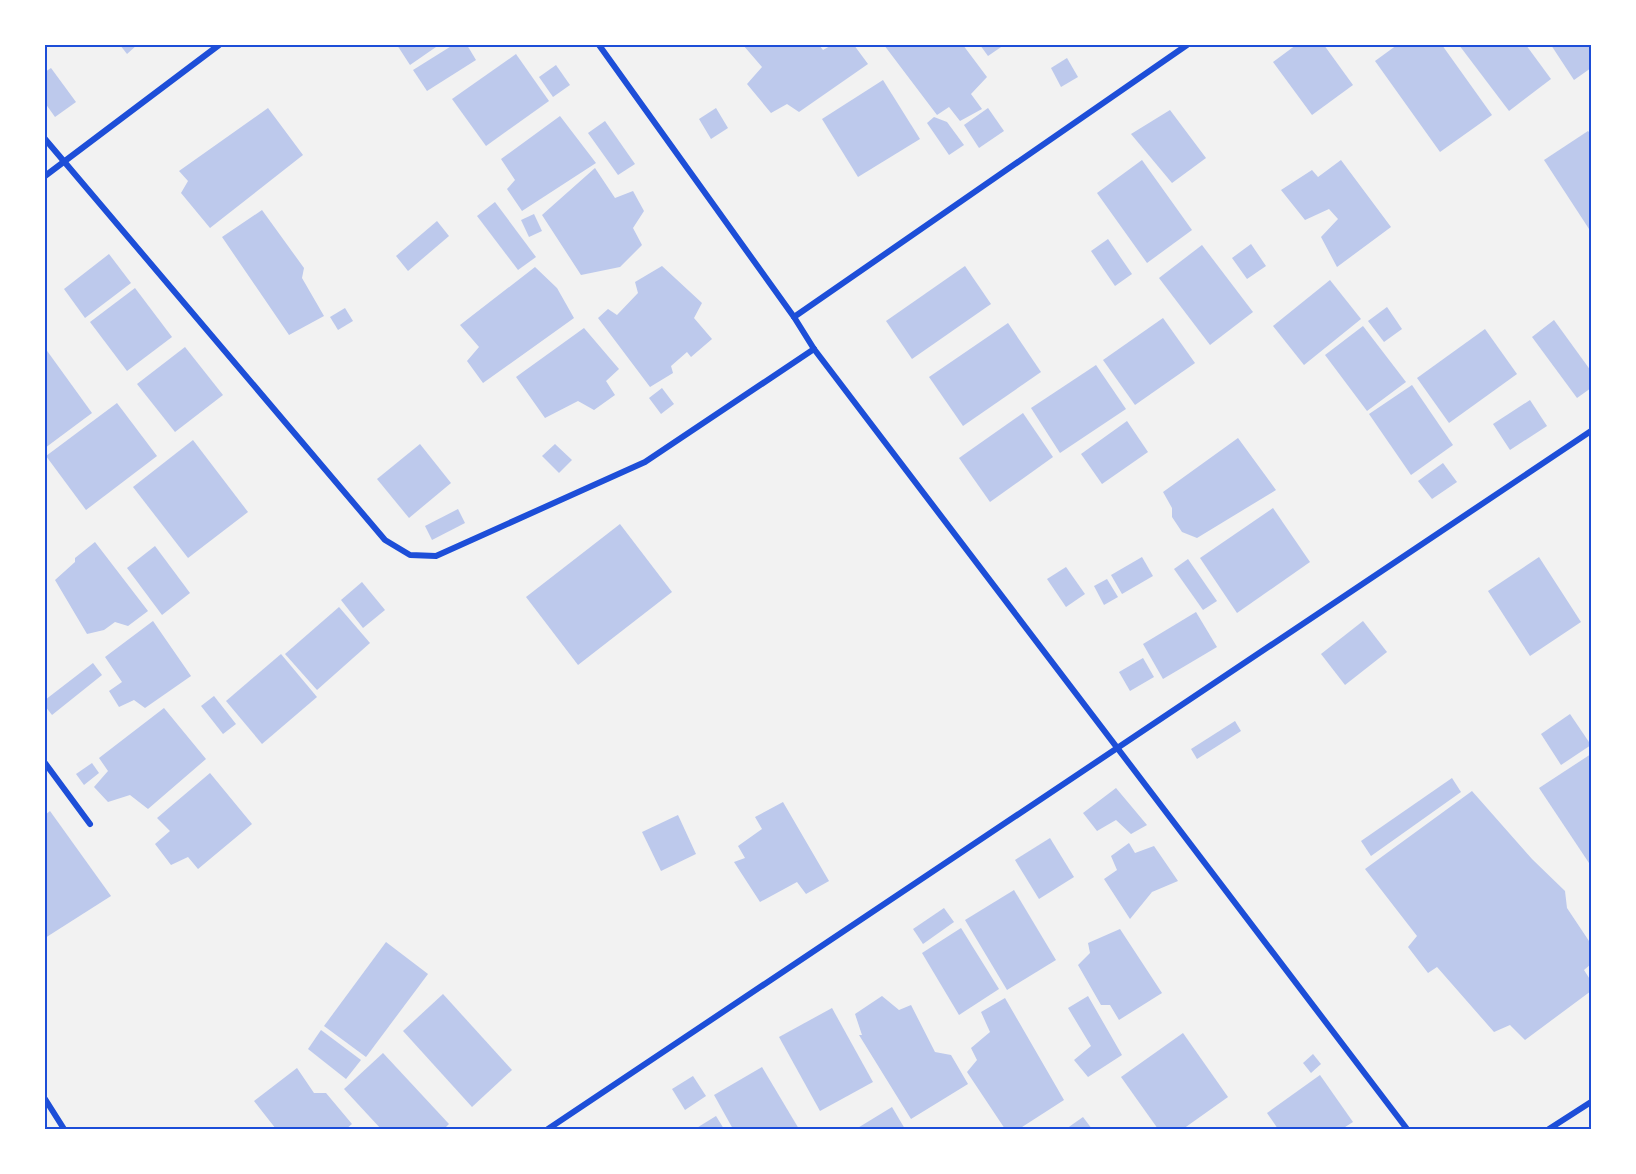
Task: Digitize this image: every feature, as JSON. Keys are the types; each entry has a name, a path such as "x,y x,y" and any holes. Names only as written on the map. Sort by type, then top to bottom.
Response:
{"street":[{"path":"45,176 219,45"},
{"path":"599,45 794,317 814,350 1407,1129"},
{"path":"794,317 1187,45"},
{"path":"45,139 385,540 410,555 436,556 645,462 814,350"},
{"path":"548,1129 1591,431"},
{"path":"45,763 90,824"},
{"path":"45,1099 64,1129"},
{"path":"1549,1129 1591,1102"}],"building":[{"path":"120,45 137,45 127,54"},
{"path":"397,45 434,45 436,47 410,65"},
{"path":"453,45 467,45 476,60 427,91 413,70"},
{"path":"743,45 819,45 823,50 832,45 854,45 868,64 799,112 787,104 771,113 747,84 762,67"},
{"path":"884,45 963,45 987,77 971,94 982,109 960,121 949,107 937,115"},
{"path":"980,45 1004,45 988,56"},
{"path":"1296,45 1324,45 1353,85 1312,115 1273,62"},
{"path":"1397,45 1442,45 1492,115 1440,152 1375,61"},
{"path":"1459,45 1526,45 1551,79 1509,111"},
{"path":"1551,45 1591,45 1591,68 1574,80"},
{"path":"516,54 549,101 486,146 452,99"},
{"path":"1067,58 1078,77 1061,87 1051,68"},
{"path":"556,65 570,85 553,97 539,77"},
{"path":"51,68 76,102 55,117 45,103 45,72"},
{"path":"883,80 920,139 858,177 822,119"},
{"path":"268,108 303,155 210,228 181,193 188,181 179,171"},
{"path":"716,108 728,128 711,139 699,119"},
{"path":"988,108 1004,131 979,148 964,125"},
{"path":"1170,110 1206,158 1172,183 1131,134"},
{"path":"560,116 596,163 522,211 507,189 515,180 501,159"},
{"path":"934,117 947,122 964,145 949,155 927,123"},
{"path":"605,121 635,164 618,175 588,133"},
{"path":"1588,131 1591,134 1591,232 1544,160"},
{"path":"1142,160 1192,230 1147,263 1097,193"},
{"path":"1341,160 1391,227 1337,267 1321,237 1338,219 1329,209 1305,220 1281,190 1312,170 1318,177"},
{"path":"595,168 615,198 633,191 644,211 633,228 642,245 620,267 581,275 542,215"},
{"path":"495,202 536,257 518,270 477,216"},
{"path":"262,210 304,268 302,278 324,316 289,335 222,237"},
{"path":"534,214 542,231 529,237 521,220"},
{"path":"437,221 449,236 408,271 396,256"},
{"path":"1108,239 1132,274 1115,286 1091,251"},
{"path":"1251,244 1266,266 1247,279 1232,258"},
{"path":"1202,245 1253,312 1210,345 1159,278"},
{"path":"109,254 131,283 85,318 64,289"},
{"path":"662,266 702,303 694,318 712,339 691,357 687,352 671,366 673,373 650,387 598,318 608,309 617,315 638,293 635,282"},
{"path":"965,266 991,304 912,359 886,321"},
{"path":"535,267 557,288 574,318 483,383 467,361 479,347 460,325"},
{"path":"1330,280 1361,319 1304,365 1273,326"},
{"path":"135,288 172,337 127,371 90,322"},
{"path":"1387,307 1402,329 1384,342 1368,321"},
{"path":"345,308 353,321 338,330 330,317"},
{"path":"1163,318 1195,363 1135,405 1103,360"},
{"path":"1554,320 1591,371 1591,388 1577,398 1532,337"},
{"path":"1008,323 1041,372 963,426 929,377"},
{"path":"1363,326 1406,382 1367,411 1325,355"},
{"path":"584,328 619,369 606,381 615,395 594,410 578,401 545,418 516,377"},
{"path":"1485,329 1517,374 1449,423 1417,378"},
{"path":"185,347 223,395 175,432 137,384"},
{"path":"45,348 92,413 45,448"},
{"path":"1096,365 1126,409 1060,453 1031,408"},
{"path":"1412,385 1453,445 1411,475 1369,414"},
{"path":"662,388 674,404 661,414 649,398"},
{"path":"1530,400 1547,426 1510,450 1493,424"},
{"path":"117,403 157,456 86,510 46,456"},
{"path":"1023,413 1053,457 990,502 959,458"},
{"path":"1127,421 1148,452 1102,484 1081,454"},
{"path":"1238,438 1276,490 1197,538 1182,532 1172,517 1172,508 1163,492"},
{"path":"193,440 248,512 188,558 133,487"},
{"path":"420,444 451,483 409,518 377,479"},
{"path":"555,444 572,460 559,473 542,456"},
{"path":"1443,463 1457,482 1432,499 1418,481"},
{"path":"1273,508 1310,562 1237,613 1200,558"},
{"path":"458,509 465,523 432,540 425,526"},
{"path":"620,524 672,592 578,665 526,597"},
{"path":"95,542 148,611 128,626 115,622 104,630 87,634 55,580 75,562 75,558"},
{"path":"155,546 190,593 162,615 127,568"},
{"path":"1142,557 1153,576 1122,594 1111,575"},
{"path":"1539,557 1581,622 1530,656 1488,591"},
{"path":"1188,559 1217,601 1203,610 1174,569"},
{"path":"1066,567 1085,594 1066,607 1047,579"},
{"path":"1107,579 1118,597 1104,605 1094,586"},
{"path":"362,582 385,610 363,628 341,600"},
{"path":"339,607 370,643 317,690 285,654"},
{"path":"1196,612 1217,647 1163,679 1143,644"},
{"path":"153,621 191,676 145,708 134,700 119,707 109,691 122,682 105,657"},
{"path":"1363,621 1387,652 1345,685 1321,654"},
{"path":"281,654 317,697 262,744 226,701"},
{"path":"1143,658 1154,677 1130,691 1119,672"},
{"path":"93,663 102,675 52,715 45,706 45,700"},
{"path":"214,696 236,724 223,734 201,706"},
{"path":"164,708 206,759 148,809 130,795 108,802 94,787 108,771 99,758"},
{"path":"1570,714 1591,745 1561,765 1541,734"},
{"path":"1235,721 1241,731 1197,759 1191,749"},
{"path":"1591,754 1591,866 1539,788"},
{"path":"92,763 99,773 84,785 76,774"},
{"path":"210,773 252,824 198,869 188,857 171,865 155,844 170,831 157,818"},
{"path":"1452,778 1461,792 1371,856 1361,841"},
{"path":"1116,788 1147,825 1131,834 1116,820 1097,831 1083,813"},
{"path":"1472,791 1532,859 1565,891 1567,908 1591,944 1591,964 1584,970 1591,981 1591,991 1525,1040 1510,1025 1494,1032 1437,967 1428,973 1408,947 1417,936 1365,869"},
{"path":"783,802 829,881 806,894 797,882 760,902 734,862 745,858 738,846 762,829 755,817"},
{"path":"50,811 111,896 45,938 45,815"},
{"path":"678,815 696,854 661,871 642,832"},
{"path":"1050,838 1074,877 1039,899 1015,860"},
{"path":"1129,843 1135,853 1154,846 1178,881 1152,892 1130,919 1104,879 1117,870 1111,856"},
{"path":"1014,890 1056,960 1007,990 965,920"},
{"path":"944,908 954,922 923,944 913,929"},
{"path":"961,928 999,989 959,1015 922,953"},
{"path":"1120,929 1162,993 1119,1020 1110,1005 1101,1005 1078,965 1090,953 1088,943"},
{"path":"386,942 428,974 366,1057 324,1026"},
{"path":"443,994 512,1070 472,1107 403,1031"},
{"path":"882,996 899,1010 911,1005 935,1052 951,1055 968,1084 911,1119 859,1035 862,1035 855,1014"},
{"path":"1088,996 1122,1055 1088,1077 1074,1060 1091,1046 1068,1008"},
{"path":"1005,998 1064,1100 1019,1129 1005,1129 967,1072 977,1060 971,1048 990,1032 981,1012"},
{"path":"832,1008 873,1082 820,1111 779,1037"},
{"path":"321,1030 361,1060 346,1079 308,1049"},
{"path":"1183,1033 1228,1097 1183,1129 1158,1129 1121,1077"},
{"path":"383,1053 449,1124 444,1129 381,1129 344,1089"},
{"path":"1313,1054 1321,1064 1311,1073 1303,1063"},
{"path":"762,1067 799,1129 733,1129 714,1095"},
{"path":"297,1068 314,1093 326,1093 352,1124 346,1129 276,1129 254,1101"},
{"path":"1320,1075 1353,1122 1342,1129 1278,1129 1267,1113"},
{"path":"693,1076 706,1096 685,1110 672,1089"},
{"path":"892,1107 905,1129 856,1129"},
{"path":"716,1116 724,1129 695,1129"},
{"path":"1083,1117 1092,1129 1066,1129"}]}
